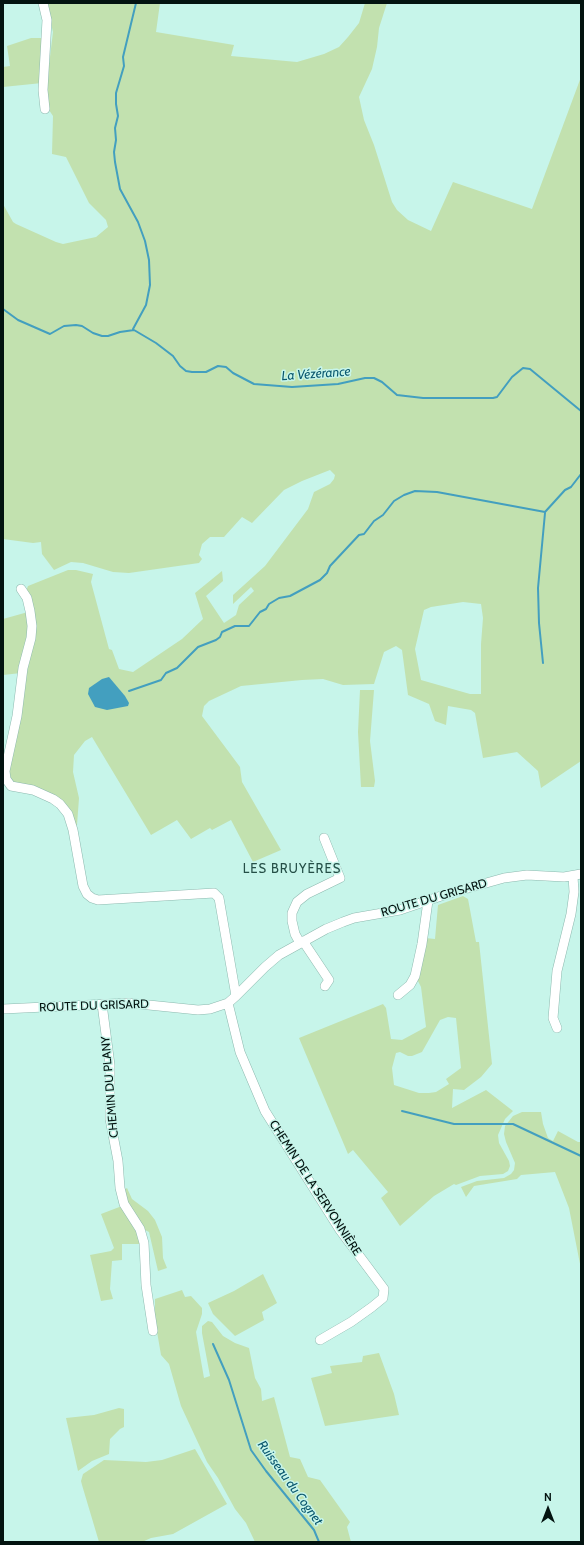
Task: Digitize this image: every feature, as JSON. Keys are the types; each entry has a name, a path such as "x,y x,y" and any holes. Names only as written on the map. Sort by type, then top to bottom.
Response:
{"street":[{"path":"43,3 47,20 44,108"},
{"path":"21,589 26,598 32,626 31,638 23,668 17,716 6,764 6,779 10,786 33,790 53,799 60,804 68,814 73,830 83,886 87,894 92,898 98,900 214,893 219,898 236,996"},
{"path":"324,838 340,878 307,894 297,902 292,914 292,921 295,934 329,980 325,986"},
{"path":"556,1028 553,1018 557,971 571,914 577,875"},
{"name":"ROUTE DU GRISARD","path":"3,1010 141,1003 198,1010 210,1009 228,1002 236,996 272,960 326,929 354,918 400,910 464,888 515,876 577,875"},
{"path":"398,995 410,985 415,976 422,944 428,900"},
{"name":"CHEMIN DE LA SERVONNIÈRE","path":"228,1002 240,1052 265,1110 350,1245 384,1289 383,1298 360,1316 320,1340"},
{"name":"CHEMIN DU PLANY","path":"102,1004 110,1071 110,1119 118,1161 120,1188 124,1204 140,1229 144,1243 146,1285 154,1331"}],"green space":[{"path":"46,3 160,3 156,32 234,45 231,56 297,62 324,54 339,47 359,23 365,3 387,3 379,28 377,47 372,69 359,97 364,120 374,145 392,202 397,210 408,220 431,231 453,182 532,209 581,77 581,761 541,788 538,771 517,752 483,758 475,713 471,710 448,706 446,725 435,721 429,704 408,695 402,650 396,646 384,652 374,684 343,685 323,679 241,686 209,701 204,706 202,716 240,767 242,782 281,850 253,862 231,820 212,830 210,828 191,839 177,820 151,835 92,737 85,741 74,755 73,772 79,798 77,825 75,825 65,804 15,785 8,778 29,659 26,591 28,586 68,570 76,570 93,574 91,582 109,649 112,650 119,669 133,672 182,639 203,619 195,593 222,571 223,581 206,596 224,623 236,615 239,605 254,591 251,587 233,604 233,595 265,566 308,509 314,492 330,484 335,475 330,470 302,481 284,490 252,523 242,517 224,537 210,537 202,544 199,555 202,559 199,563 129,573 113,572 83,563 71,562 54,570 42,554 41,542 33,543 3,539 3,204 13,222 16,224 63,244 96,237 108,227 106,220 89,203 66,157 52,154 53,116 47,107 47,82 53,32","holes":["463,602 481,604 483,618 481,644 481,694 470,694 421,680 415,649 424,610 431,607"]},
{"path":"31,38 44,38 42,83 3,87 3,67 10,66 7,46"},
{"path":"28,612 30,628 21,673 3,675 3,619"},
{"path":"360,690 374,690 370,741 375,781 374,787 361,787 358,732"},
{"path":"463,896 468,899 476,942 479,942 492,1064 481,1077 464,1090 453,1089 452,1108 486,1090 513,1111 505,1119 498,1135 499,1143 509,1161 510,1166 508,1171 503,1174 480,1176 456,1185 454,1184 434,1196 400,1226 381,1198 388,1192 353,1150 348,1154 299,1038 383,1004 386,1008 391,1039 402,1040 426,1027 421,987 417,979 425,938 435,939 438,905","holes":["448,1017 456,1018 461,1068 446,1079 449,1084 436,1092 429,1093 419,1093 394,1085 392,1068 396,1053 400,1052 408,1056 412,1056 422,1052 440,1020"]},
{"path":"522,1112 541,1112 548,1138 553,1141 558,1131 578,1142 581,1142 581,1269 569,1208 555,1172 521,1175 517,1179 474,1186 466,1197 461,1187 477,1181 504,1178 511,1174 514,1170 515,1163 506,1142 504,1134 505,1126 513,1116"},
{"path":"127,1188 132,1199 148,1211 155,1220 162,1237 163,1258 167,1268 158,1271 149,1232 143,1229 126,1200 124,1190"},
{"path":"122,1206 136,1227 142,1244 122,1244 122,1260 112,1261 110,1289 113,1299 101,1301 90,1255 111,1251 114,1248 101,1214"},
{"path":"263,1274 277,1303 262,1312 264,1320 235,1336 213,1314 208,1303 234,1291"},
{"path":"182,1290 185,1297 191,1296 202,1308 202,1314 196,1332 204,1378 210,1376 202,1333 202,1326 208,1321 212,1322 223,1336 235,1343 249,1348 255,1378 261,1389 262,1401 274,1397 290,1457 300,1459 308,1477 320,1480 350,1522 347,1527 351,1542 255,1542 246,1523 235,1509 218,1478 207,1462 181,1406 169,1364 161,1355 155,1320 155,1299"},
{"path":"379,1353 394,1394 399,1415 325,1426 311,1378 332,1373 330,1366 362,1362 363,1356"},
{"path":"119,1408 124,1409 124,1427 110,1439 109,1454 92,1461 78,1471 66,1418 94,1415"},
{"path":"195,1449 227,1504 173,1534 151,1538 142,1542 99,1542 81,1481 83,1474 104,1460 146,1462 162,1460"}],"water":[{"path":"109,677 125,696 129,703 128,706 107,710 95,707 88,694 89,688 102,679"}],"waterway":[{"path":"133,329 146,305 150,285 149,260 145,241 138,222 120,189 114,152 116,140 115,128 118,116 116,93 124,66 123,57 136,3"},
{"name":"La Vézérance","path":"3,309 18,320 50,334 64,326 76,325 82,326 93,333 102,336 134,330 156,343 173,356 180,366 186,371 206,372 218,366 226,367 233,373 254,384 292,387 338,384 365,378 374,378 382,382 397,395 423,398 493,398 497,397 512,377 523,368 530,369 581,411"},
{"path":"129,691 161,680 166,673 177,668 198,647 216,640 220,637 222,632 235,626 249,626 260,612 266,609 269,604 279,598 290,596 320,580 327,573 330,566 359,535 364,534 374,521 383,515 394,501 404,495 415,491 437,492 545,512 565,490 571,487 581,474"},
{"path":"543,663 539,623 538,588 545,513"},
{"path":"402,1111 454,1124 513,1124 581,1156"},
{"name":"Ruisseau du Cognet","path":"213,1344 229,1380 251,1450 266,1471 314,1530 319,1542"}],"district":[{"name":"LES BRUYÈRES","path":"292,869"}]}
